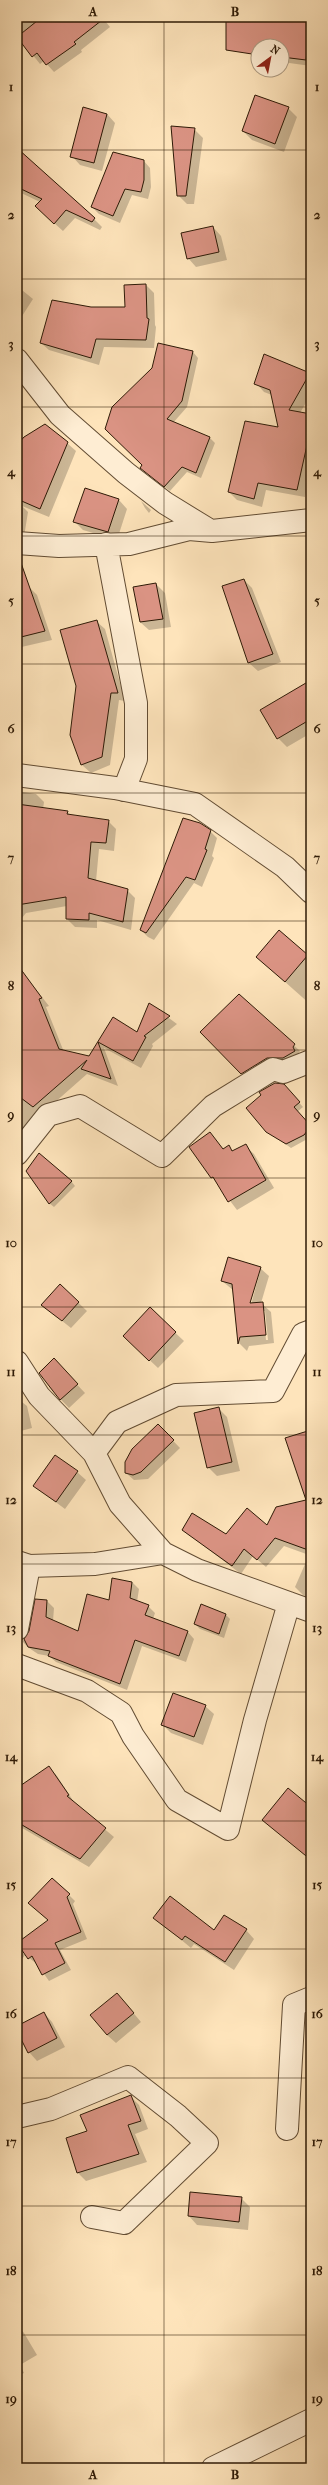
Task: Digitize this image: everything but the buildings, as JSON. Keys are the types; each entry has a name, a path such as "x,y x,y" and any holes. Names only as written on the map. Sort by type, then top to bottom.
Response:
{"street":[{"path":"17,360 60,415 126,473 165,503 212,531"},
{"path":"17,543 59,546 129,544 188,529 212,531 311,520"},
{"path":"106,544 136,703 136,759 124,790"},
{"path":"17,775 124,790 195,804 285,867 311,892"},
{"path":"17,1154 48,1115 80,1106 162,1156 213,1106 274,1069 283,1072 311,1062"},
{"path":"94,1453 117,1422 176,1395 273,1391 303,1334 311,1331"},
{"path":"17,1362 39,1396 94,1453 120,1504 164,1553 197,1570 311,1611"},
{"path":"17,1629 23,1564 95,1564 164,1553"},
{"path":"17,1665 87,1691 122,1713 133,1736 177,1800 228,1829 255,1720 289,1603"},
{"path":"288,2129 294,2005 311,1998"},
{"path":"17,2117 51,2108 128,2077 178,2116 206,2143 124,2224 92,2217"},
{"path":"213,2468 311,2420"}]}
